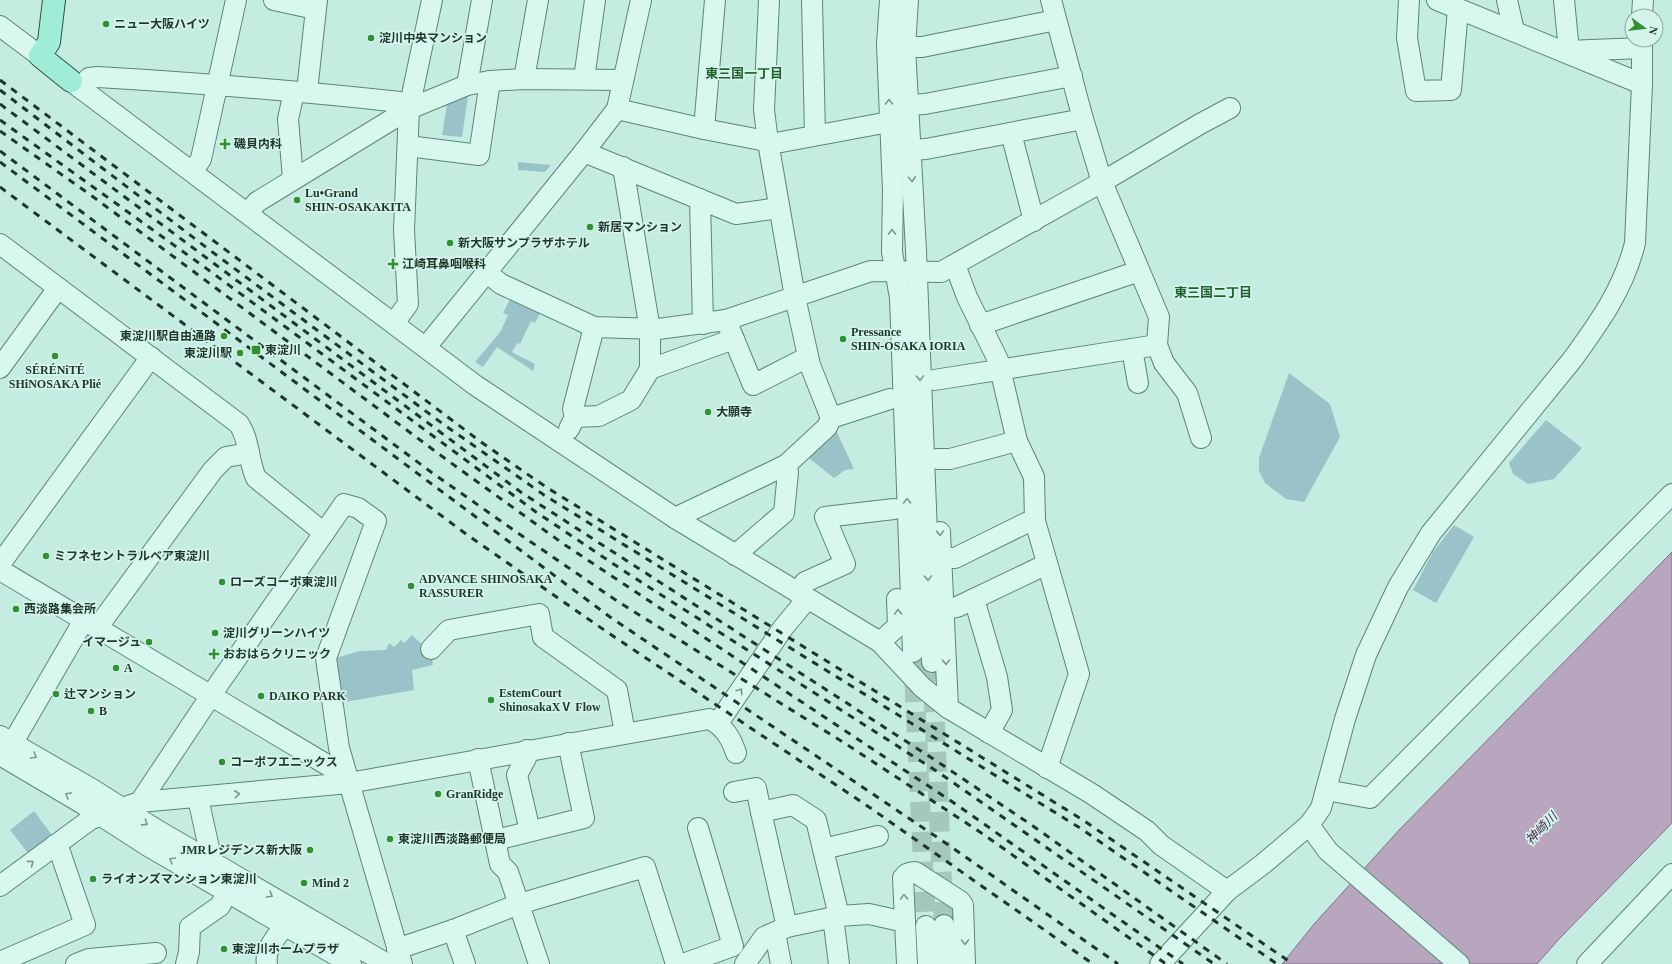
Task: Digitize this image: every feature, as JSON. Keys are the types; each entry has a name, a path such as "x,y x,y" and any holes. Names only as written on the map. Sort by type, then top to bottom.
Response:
{"main road":[{"path":"54,0 49,42 40,56 76,84"}],"street":[{"path":"193,171 201,159 236,0"},
{"path":"274,0 316,4 300,91 288,119 293,179"},
{"path":"394,323 408,304 404,230 409,109 432,0"},
{"path":"468,85 482,0"},
{"path":"524,79 538,0"},
{"path":"584,79 595,0"},
{"path":"426,347 617,109 641,0"},
{"path":"704,129 715,0"},
{"path":"675,518 786,465 827,427 831,418 808,357 795,297 768,142 764,110 769,0"},
{"path":"812,0 815,136"},
{"path":"890,0 888,44 889,122 893,191 892,252 893,272 900,298 913,652"},
{"path":"908,0 905,47 917,272 932,662"},
{"path":"1051,0 1083,119 1102,182 1158,318 1157,346 1164,363 1187,393 1200,438"},
{"path":"1409,0 1407,38 1416,91 1451,90 1458,9"},
{"path":"1437,0 1565,51 1642,84"},
{"path":"1507,0 1514,31"},
{"path":"1564,0 1565,51"},
{"path":"905,47 922,47 1056,20"},
{"path":"0,26 40,56"},
{"path":"1565,51 1624,46"},
{"path":"1160,964 1227,891 1263,864 1309,825 1321,808 1345,719 1366,655 1398,587 1431,533 1572,360 1593,332 1618,293 1631,261 1635,243 1642,84 1642,48"},
{"path":"908,105 925,104 1072,76"},
{"path":"409,109 400,102 300,91 98,77 88,78 76,84 475,385 675,518 880,642 922,687 948,708 1141,827 1161,845 1227,891"},
{"path":"248,213 258,202 293,179 409,109 468,85 490,81 524,79 623,80"},
{"path":"408,146 479,156 490,81"},
{"path":"486,272 500,284 594,327 650,330 726,320 871,271 941,272 1034,221 1230,108"},
{"path":"617,109 704,129 776,143 889,122"},
{"path":"910,150 926,149 1083,119"},
{"path":"1011,133 1034,221"},
{"path":"584,152 736,214 779,208"},
{"path":"575,417 599,416 631,400 650,370 650,330 623,167"},
{"path":"700,199 703,324"},
{"path":"0,244 239,424 246,437 253,473 259,482 324,532"},
{"path":"954,265 980,325 998,360 1017,441 1034,477 1036,521 1078,674 1047,768"},
{"path":"980,325 1139,271"},
{"path":"880,642 898,626 887,299 893,272"},
{"path":"917,272 928,297 934,380 948,708"},
{"path":"0,368 58,288"},
{"path":"726,320 753,385 808,357"},
{"path":"562,443 575,417 574,410 594,327"},
{"path":"650,370 734,339"},
{"path":"934,380 1001,371 1157,346"},
{"path":"1132,349 1138,383"},
{"path":"0,564 151,357"},
{"path":"831,418 890,399"},
{"path":"937,459 950,459 1017,441"},
{"path":"4,745 90,624 213,470 226,457 249,453"},
{"path":"736,555 784,513 788,472 786,465"},
{"path":"1326,790 1370,798 1672,494"},
{"path":"132,805 211,696 344,504 358,508 376,521 326,658 339,748 395,959"},
{"path":"718,723 783,628 802,596 805,582 845,564 825,517 894,509"},
{"path":"942,558 955,558 1026,523 1036,521"},
{"path":"944,609 957,607 974,600 1047,564"},
{"path":"0,570 329,766 349,783"},
{"path":"974,600 997,677 1002,710 989,733"},
{"path":"431,649 449,630 539,614 543,637 617,690 625,733"},
{"path":"0,886 90,819 132,805 349,783 709,718 718,723 732,740 736,753"},
{"path":"496,840 584,818 568,743"},
{"path":"4,745 132,805 212,862 395,959"},
{"path":"4,745 101,816 148,846 351,964"},
{"path":"527,750 526,758 517,775 530,831"},
{"path":"478,759 500,864 508,872 539,964"},
{"path":"734,792 756,788 781,930 781,964"},
{"path":"198,798 212,862"},
{"path":"761,812 793,805 816,820 836,916 839,964"},
{"path":"1309,825 1328,851 1459,964"},
{"path":"683,964 733,946 698,828"},
{"path":"823,849 878,836"},
{"path":"0,962 85,925 60,852 55,846"},
{"path":"395,959 454,930 519,904 645,866 676,964"},
{"path":"906,964 903,878 905,874 915,872 960,901 963,905 965,964"},
{"path":"1586,964 1672,874"},
{"path":"186,964 189,952 190,927 220,906 227,893"},
{"path":"745,964 764,937 781,930 836,916 869,914 905,922"},
{"path":"267,964 267,951 284,926"},
{"path":"928,964 935,926 946,964"},
{"path":"454,930 465,964"},
{"path":"76,964 89,959 156,954"}],"shaded area":[{"path":"469,90 462,137 442,135 448,99"},
{"path":"518,162 551,165 545,172 518,170"},
{"path":"512,295 542,309 535,323 531,321 520,344 517,343 512,352 535,364 533,371 497,347 483,367 475,362 501,331 508,315 503,313"},
{"path":"1289,373 1330,404 1340,437 1304,502 1286,499 1265,483 1259,471 1259,458"},
{"path":"1546,420 1582,448 1554,479 1528,484 1513,474 1509,463"},
{"path":"834,426 854,469 845,470 834,478 805,455"},
{"path":"1454,525 1474,537 1436,603 1413,590 1433,552"},
{"path":"412,635 431,653 433,665 412,670 414,690 339,703 332,659 360,651 386,650 389,643 394,647 401,640 404,643"},
{"path":"34,811 55,839 31,857 10,830"}],"water":[{"name":"神崎川","path":"1672,552 1672,823 1559,939 1537,964 1282,964 1315,923 1400,829"}],"tunnel":[{"path":"913,652 926,926"},
{"path":"932,662 944,925"}],"railway":[{"path":"0,80 481,442 546,487 1083,820 1293,964"},
{"path":"0,90 211,251 443,424 544,495 1080,828 1277,964"},
{"path":"0,104 522,493 938,762 1033,826 1227,964"},
{"path":"0,120 203,266 536,512 627,573 938,772 1214,964"},
{"path":"0,131 92,196 447,460 565,545 957,805 1183,964"},
{"path":"0,151 431,472 515,531 617,601 846,744 983,834 1166,964"},
{"path":"0,162 610,617 950,846 1118,964"},
{"path":"0,187 466,534 607,632 869,807 1093,964"}],"place":[{"name":"ニュー大阪ハイツ","path":"106,24"},
{"name":"淀川中央マンション","path":"371,38"},
{"name":"磯貝内科","path":"225,144"},
{"name":"Lu•Grand SHIN-OSAKAKITA","path":"297,200"},
{"name":"新居マンション","path":"590,227"},
{"name":"新大阪サンプラザホテル","path":"450,243"},
{"name":"江崎耳鼻咽喉科","path":"393,264"},
{"name":"東淀川駅自由通路","path":"224,336"},
{"name":"Pressance SHIN-OSAKA IORIA","path":"843,339"},
{"name":"東淀川","path":"256,350"},
{"name":"東淀川駅","path":"240,353"},
{"name":"SÉRÉNiTÉ SHiNOSAKA Plié","path":"55,356"},
{"name":"大願寺","path":"708,412"},
{"name":"ミフネセントラルベア東淀川","path":"46,556"},
{"name":"ローズコーポ東淀川","path":"222,582"},
{"name":"ADVANCE SHINOSAKA RASSURER","path":"411,586"},
{"name":"西淡路集会所","path":"16,609"},
{"name":"淀川グリーンハイツ","path":"215,633"},
{"name":"イマージュ","path":"149,642"},
{"name":"おおはらクリニック","path":"214,654"},
{"name":"A","path":"116,668"},
{"name":"辻マンション","path":"56,694"},
{"name":"DAIKO PARK","path":"261,696"},
{"name":"EstemCourt ShinosakaXⅤ Flow","path":"491,700"},
{"name":"B","path":"91,711"},
{"name":"コーポフエニックス","path":"222,762"},
{"name":"GranRidge","path":"438,794"},
{"name":"東淀川西淡路郵便局","path":"390,839"},
{"name":"JMRレジデンス新大阪","path":"310,850"},
{"name":"ライオンズマンション東淀川","path":"93,879"},
{"name":"Mind 2","path":"304,883"},
{"name":"東淀川ホームプラザ","path":"224,949"}],"district":[{"name":"東三国一丁目","path":"744,73"},
{"name":"東三国二丁目","path":"1213,292"}]}
